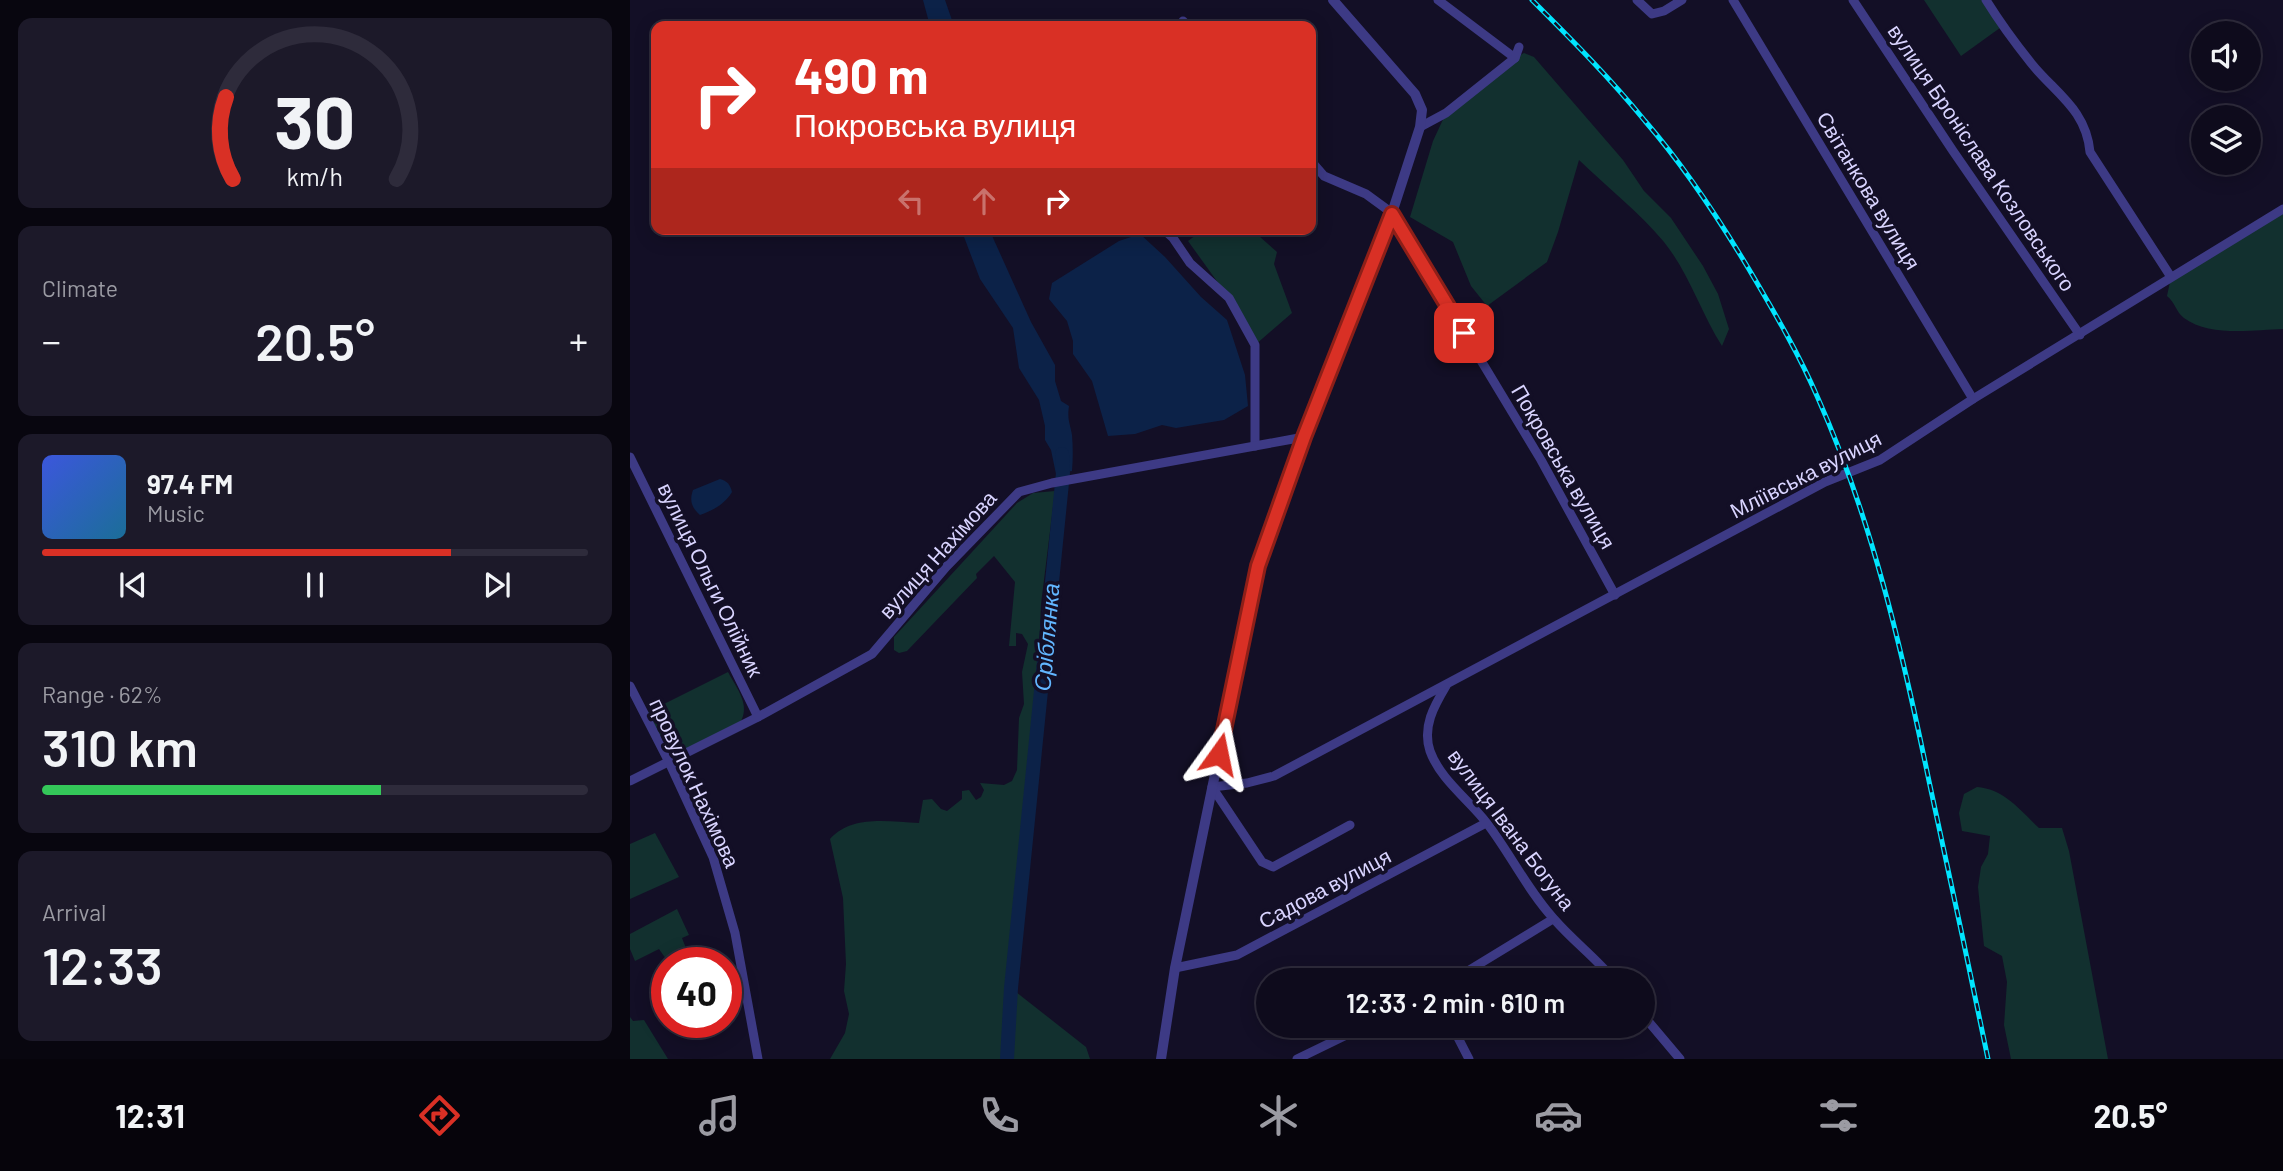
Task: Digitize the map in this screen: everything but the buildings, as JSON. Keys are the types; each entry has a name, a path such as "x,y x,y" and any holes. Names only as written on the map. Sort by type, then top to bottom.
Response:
{"street":[{"path":"1161,1059 1175,968 1258,566 1304,437 1392,214 1420,127 1422,110 1415,94 1333,0"},
{"path":"1438,0 1515,58"},
{"path":"1637,0 1652,14 1682,0"},
{"name":"Світанкова вулиця","path":"1733,0 1973,400"},
{"name":"вулиця Броніслава Козловського","path":"1853,0 2080,335"},
{"path":"1986,0 2031,63 2071,104 2089,135 2090,152 2171,277"},
{"path":"1420,127 1446,113 1515,58 1519,47"},
{"path":"1316,166 1325,176 1366,194 1392,214"},
{"name":"Мліївська вулиця","path":"1447,684 1825,482 1880,460 2283,209"},
{"name":"Покровська вулиця","path":"1392,214 1541,460 1615,595"},
{"path":"1170,235 1190,263 1229,298 1255,345 1255,446"},
{"name":"вулиця Нахімова","path":"630,781 758,717 872,654 946,567 1019,492 1052,483 1304,437"},
{"name":"вулиця Ольги Олійник","path":"630,457 758,717"},
{"path":"1212,788 1274,776 1447,684"},
{"name":"вулиця Івана Богуна","path":"1447,684 1430,714 1428,733 1429,750 1439,769 1486,822 1553,919 1604,968"},
{"name":"провулок Нахімова","path":"630,686 713,857 735,933 758,1059"},
{"path":"1212,788 1262,862 1273,867 1350,825"},
{"name":"Садова вулиця","path":"1175,968 1237,955 1486,822"},
{"path":"1472,968 1553,919"},
{"path":"1655,1029 1680,1059"},
{"path":"1297,1059 1340,1038"},
{"path":"1458,1038 1469,1059"}],"green space":[{"path":"1924,0 1986,0 2004,25 1961,56"},
{"path":"1524,53 1534,57 1623,160 1644,191 1671,218 1718,294 1729,329 1722,346 1681,267 1664,242 1634,210 1579,160 1547,262 1487,306 1471,286 1453,242 1410,217 1433,141 1446,113"},
{"path":"2283,209 2283,329 2218,330 2194,324 2181,316 2167,296 2171,277"},
{"path":"1196,235 1258,235 1277,252 1274,264 1292,313 1255,345 1229,298 1188,241"},
{"path":"1055,491 1041,604 1038,677 1026,810 1026,849 1011,988 1086,1047 1090,1059 830,1059 845,1033 849,1014 844,991 846,964 843,898 830,839 839,831 860,823 919,823 923,800 932,799 941,809 947,811 962,799 962,791 969,790 976,800 984,790 980,783 1004,785 1012,781 1017,770 1019,718 1024,704 1022,672 1028,644 1022,634 1016,633 1016,646 1009,646 1015,582 994,556 976,574 977,578 907,651 899,653 894,650 894,637 1017,503 1033,493"},
{"path":"728,672 743,703 740,723 670,757 648,712"},
{"path":"1977,787 2003,796 2039,828 2062,828 2069,851 2108,1059 2011,1059 2004,1025 2007,982 2002,956 1984,946 1978,887 1981,867 1988,854 1990,836 1962,831 1959,813 1964,794"},
{"path":"655,833 679,877 630,899 630,844"},
{"path":"677,909 689,935 682,938 685,947 651,947 651,953 635,961 630,949 630,934"},
{"path":"630,1017 633,1021 644,1020 651,1031 651,1038 655,1038 668,1059 630,1059"}],"water":[{"path":"923,0 945,0 952,21 929,21"},
{"path":"963,235 992,235 1031,322 1055,365 1055,381 1061,401 1069,406 1073,444 1072,471 1056,474 1051,450 1045,440 1039,400 1019,368 1013,328 980,279"},
{"path":"1141,235 1227,320 1245,375 1248,406 1224,420 1176,428 1162,425 1135,434 1108,436 1092,381 1073,354 1073,341 1067,321 1049,299 1052,283 1119,241"},
{"path":"720,479 728,483 732,492 718,506 700,515 692,504 693,490"}],"waterway":[{"name":"Сріблянка","path":"1007,1059 1011,988 1063,473 1062,454"}],"railway":[{"path":"1532,0 1618,89 1688,175 1759,286 1817,396 1854,490 1884,586 1919,732 1988,1059"}],"route":[{"path":"1219,754 1258,566 1304,437 1392,214 1464,333"}]}
